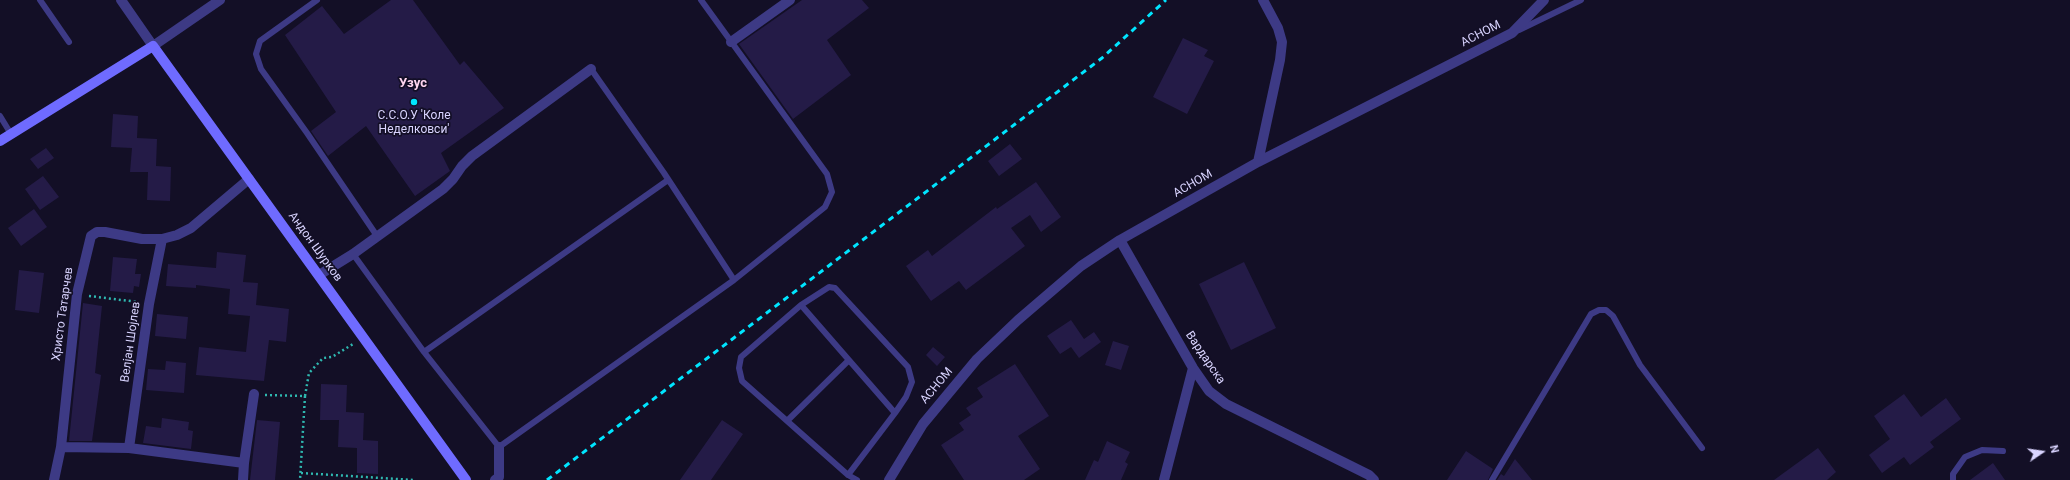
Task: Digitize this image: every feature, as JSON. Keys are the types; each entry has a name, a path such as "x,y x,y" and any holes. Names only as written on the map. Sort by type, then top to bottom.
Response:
{"main road":[{"path":"0,141 153,46"},
{"name":"Андон Шурков","path":"153,46 466,480"}],"street":[{"name":"Андон Шурков","path":"121,0 153,46"},
{"path":"153,46 220,0"},
{"path":"731,42 790,0"},
{"path":"1258,162 1280,60 1282,42 1278,28 1262,0"},
{"name":"АСНОМ","path":"889,480 923,424 977,359 1018,320 1081,266 1120,240 1258,162 1512,33 1544,0"},
{"path":"319,276 353,254 443,189 472,156 591,69"},
{"name":"Христо Татарчев","path":"54,480 61,447 76,294 91,236 97,232 162,239 177,235 191,228 249,179"},
{"name":"Велјан Шојлев","path":"129,448 149,304 162,239"},
{"name":"Вардарска","path":"1120,240 1193,368 1209,391 1226,404 1369,475 1374,480"},
{"path":"1164,480 1193,368"},
{"path":"243,480 254,394"},
{"path":"61,447 129,448 244,463"},
{"path":"495,480 499,477 499,447"}],"lane":[{"path":"40,0 69,42"},
{"path":"317,0 260,42 256,54 261,69 307,133 377,236"},
{"path":"353,254 424,352 499,447 734,280 825,207 832,192 827,174 702,0"},
{"name":"АСНОМ","path":"1512,33 1580,0"},
{"path":"591,69 668,180 734,280"},
{"path":"0,116 11,134"},
{"path":"424,352 668,180"},
{"path":"848,474 895,413 906,397 912,382 908,367 835,288 829,287 801,305 740,357 739,368 742,381 848,474 857,480"},
{"path":"801,305 895,413"},
{"path":"1492,480 1591,314 1599,310 1606,310 1613,316 1640,365 1702,448"},
{"path":"787,421 850,360"},
{"path":"1954,480 1953,474 1965,457 1982,450 2003,451"}],"path":[{"path":"76,294 149,304"},
{"path":"300,480 305,396 309,373 323,358 332,357 364,338"},
{"path":"254,394 305,396"},
{"path":"301,472 413,480"}],"building":[{"name":"С.С.О.У 'Коле Неделковси'","path":"391,0 413,0 460,65 464,61 504,108 441,153 450,171 415,196 366,126 328,156 311,131 336,112 285,35 322,6 344,34"},
{"path":"802,0 862,0 869,8 827,40 851,75 793,119 739,44"},
{"path":"1183,38 1208,50 1204,56 1214,61 1187,114 1153,97"},
{"path":"113,114 138,116 137,138 157,139 156,166 171,167 170,201 147,200 148,172 130,172 132,148 111,147"},
{"path":"1010,144 1022,159 999,176 988,161"},
{"path":"46,148 54,158 38,169 30,159"},
{"path":"43,176 59,197 40,210 25,189"},
{"path":"1036,182 1061,217 1041,232 1030,215 1011,228 1025,246 966,290 959,281 931,301 906,266 928,250 932,256 996,207 997,209"},
{"path":"34,209 47,227 21,246 8,228"},
{"path":"217,252 246,255 243,282 258,283 256,305 289,309 286,342 269,340 264,381 196,375 199,347 246,352 250,316 228,314 230,289 196,285 196,288 166,286 168,264 216,268"},
{"path":"113,257 137,259 135,274 141,274 139,287 134,286 133,293 110,291"},
{"path":"1244,262 1276,328 1231,350 1199,284"},
{"path":"19,270 44,273 39,313 15,310"},
{"path":"83,303 102,306 95,373 101,375 92,441 69,441"},
{"path":"157,314 188,317 186,339 155,336"},
{"path":"1071,320 1084,339 1094,332 1101,342 1079,358 1071,347 1060,354 1047,336"},
{"path":"1113,341 1129,346 1121,370 1105,365"},
{"path":"933,347 945,357 937,366 926,355"},
{"path":"166,361 186,363 184,393 146,390 148,369 165,370"},
{"path":"1015,364 1049,416 1018,436 1040,469 1024,480 964,480 941,445 964,430 959,423 971,415 966,408 983,397 977,388"},
{"path":"321,384 347,385 346,412 364,413 363,440 378,441 378,474 357,473 357,448 338,447 339,420 320,420"},
{"path":"1904,394 1921,417 1946,398 1961,419 1930,442 1934,447 1910,465 1904,457 1882,473 1869,455 1890,439 1874,416"},
{"path":"162,418 189,422 188,430 193,431 191,449 143,443 146,426 161,428"},
{"path":"257,420 280,422 275,480 250,480"},
{"path":"722,420 743,434 711,480 680,480"},
{"path":"1107,441 1130,452 1125,462 1128,464 1121,480 1085,480 1094,460 1098,462"},
{"path":"1818,448 1836,472 1827,480 1774,480"},
{"path":"1466,451 1493,469 1488,480 1447,480"},
{"path":"1515,459 1532,480 1497,480 1501,474 1504,476"},
{"path":"1993,463 2005,480 1970,480"}],"railway":[{"path":"547,480 1102,58 1166,0"}],"place":[{"name":"С.С.О.У 'Коле Неделковси'","path":"414,102"}],"district":[{"name":"Узус","path":"413,84"}]}
